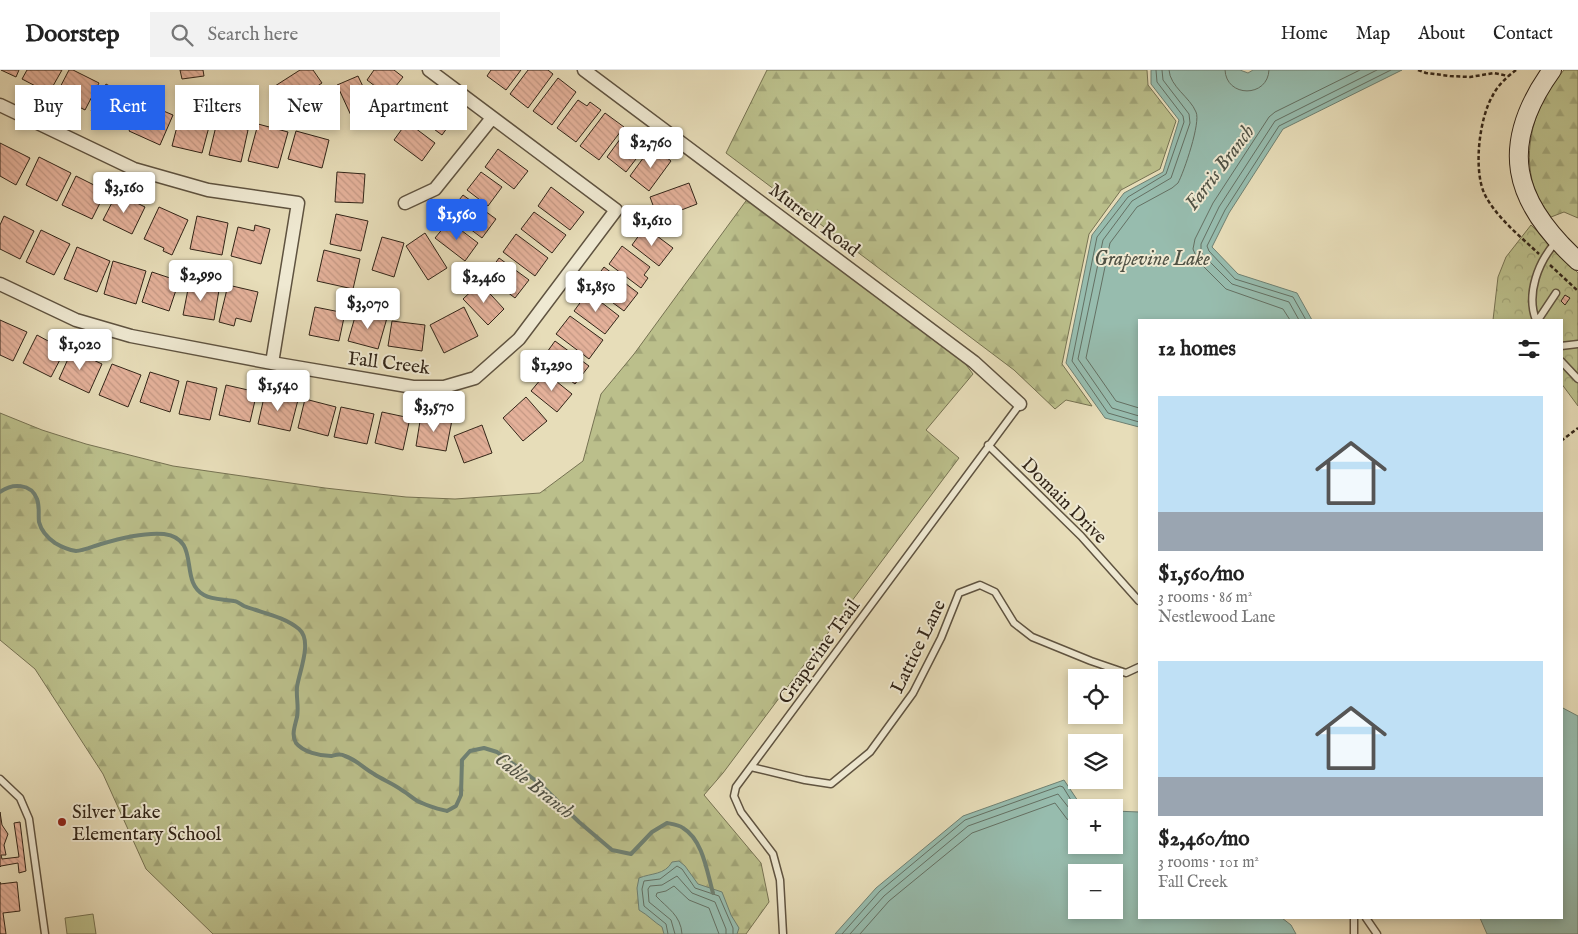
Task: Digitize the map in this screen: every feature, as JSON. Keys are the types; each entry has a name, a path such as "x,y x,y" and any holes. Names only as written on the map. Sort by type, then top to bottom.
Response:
{"street":[{"path":"405,203 435,189 492,118 429,70"},
{"name":"Murrell Road","path":"584,70 974,362 1020,404"},
{"path":"1552,70 1531,103 1523,126 1518,148 1520,171 1525,190 1536,215 1557,241 1578,261"},
{"path":"0,105 134,169 208,190 298,203 272,364"},
{"name":"Fall Creek","path":"0,284 76,320 130,336 272,364 413,387 444,387 475,378 519,339 616,210 492,118"}],"lane":[{"path":"1537,319 1532,302 1533,288 1550,248 1557,241"},
{"path":"1538,319 1556,293"},
{"path":"1563,346 1578,344"},
{"path":"1563,363 1575,372 1578,379"},
{"name":"Grapevine Trail","path":"783,934 780,880 773,854 742,812 734,796 736,787 1020,404"},
{"name":"Domain Drive","path":"988,445 1081,536 1138,600"},
{"name":"Lattice Lane","path":"751,767 831,784 848,771 870,752 913,693 941,638 959,593 980,585 995,592 1014,623 1032,637 1126,673 1138,667"},
{"path":"0,779 20,798 29,819 45,934"},
{"path":"1354,919 1354,934"},
{"path":"1367,919 1376,934"}],"path":[{"path":"1418,70 1450,76 1470,77 1494,73 1508,76"},
{"path":"1516,70 1508,76 1492,95 1486,109 1479,146 1479,179 1485,196 1500,217 1578,291"},
{"path":"1563,439 1578,428"}],"green space":[{"path":"767,70 1147,70 1148,85 1176,121 1160,169 1121,190 1089,234 1062,364 1092,406 1066,400 1055,409 1014,370 726,153"},
{"path":"1564,70 1578,70 1578,218 1564,212 1551,217 1535,190 1530,165 1531,136 1540,107 1555,81"},
{"path":"751,194 964,362 973,374 926,430 959,458 723,773 704,795 761,863 769,902 746,934 213,934 146,869 103,774 35,669 0,640 0,413 42,430 86,444 173,466 325,488 406,497 455,499 540,493 583,461 601,394 634,354"},
{"path":"1531,225 1578,273 1578,406 1563,386 1563,319 1493,319 1498,277 1506,257"},
{"path":"93,914 96,934 67,934 65,918"}],"water":[{"name":"Grapevine Lake","path":"1151,70 1240,70 1248,73 1253,70 1402,70 1283,129 1229,213 1212,247 1238,274 1297,293 1311,319 1138,319 1138,427 1105,418 1066,363 1092,235 1124,193 1163,172 1179,120 1151,84"},
{"path":"1563,708 1578,716 1578,934 1487,934 1480,919 1563,919"},
{"path":"1064,780 1068,789 1070,789 1077,799 1068,799 1068,854 1123,854 1123,811 1138,812 1138,919 1283,919 1291,925 1296,934 835,934 876,888 963,816"},
{"path":"679,861 698,884 722,892 731,915 739,928 737,934 664,934 662,927 639,910 637,888 639,878 662,871 672,862"}],"building":[{"path":"1,70 19,70 16,77"},
{"path":"27,70 62,70 54,85 34,85 22,79"},
{"path":"69,70 73,70 99,83 98,85 91,85 91,98 85,110 81,108 81,85 61,85"},
{"path":"180,70 203,70 204,76 182,79"},
{"path":"300,70 313,70 322,83 319,85 277,85"},
{"path":"374,70 394,70 403,77 397,85 374,85 367,80"},
{"path":"491,70 521,70 506,90 487,76"},
{"path":"528,70 548,70 553,74 528,108 510,94"},
{"path":"358,76 362,85 350,85 350,113 340,92 340,85 337,85"},
{"path":"558,78 576,92 552,125 533,111"},
{"path":"578,100 587,106 590,102 601,110 576,142 557,128"},
{"path":"165,112 173,115 160,145 129,131 165,130"},
{"path":"605,113 624,127 599,160 580,146"},
{"path":"259,124 269,127 269,130 288,132 278,168 248,161 256,130 259,130"},
{"path":"176,130 208,130 202,153 172,146"},
{"path":"215,130 248,130 241,162 209,155"},
{"path":"401,130 418,130 435,143 422,161 394,140"},
{"path":"435,130 446,130 442,135"},
{"path":"296,131 329,140 322,168 288,159"},
{"path":"626,131 646,146 626,172 607,157"},
{"path":"0,143 30,158 16,185 0,176"},
{"path":"652,146 671,161 649,191 630,176"},
{"path":"498,149 528,171 514,189 485,167"},
{"path":"39,157 71,173 57,201 26,185"},
{"path":"337,172 365,174 363,203 335,202"},
{"path":"481,172 502,187 488,206 467,190"},
{"path":"76,176 106,191 92,219 62,205"},
{"path":"689,183 697,204 658,219 650,197"},
{"path":"551,187 584,212 570,230 538,206"},
{"path":"117,193 145,207 132,234 103,220"},
{"path":"463,195 496,219 482,238 449,213"},
{"path":"159,207 188,220 172,255 163,251 164,248 144,239"},
{"path":"534,212 566,235 552,253 521,229"},
{"path":"336,214 368,221 361,251 330,244"},
{"path":"4,216 34,231 20,259 0,249 0,225"},
{"path":"197,216 228,223 222,255 190,249"},
{"path":"449,221 478,243 465,261 435,238"},
{"path":"255,225 270,229 261,264 231,256 238,227 254,231"},
{"path":"645,227 673,248 659,266 632,245"},
{"path":"41,230 70,244 54,275 26,262"},
{"path":"425,233 447,268 428,280 406,246"},
{"path":"516,234 548,258 535,276 503,252"},
{"path":"382,237 404,243 394,277 372,270"},
{"path":"622,246 650,267 644,275 648,278 641,288 609,264"},
{"path":"77,247 110,261 97,292 64,279"},
{"path":"324,250 360,259 353,289 317,281"},
{"path":"499,258 529,280 515,298 486,276"},
{"path":"113,261 146,271 136,304 104,294"},
{"path":"604,267 638,293 624,311 590,286"},
{"path":"152,272 179,281 169,311 142,302"},
{"path":"480,283 504,309 488,325 463,299"},
{"path":"189,284 219,290 214,320 183,315"},
{"path":"228,285 258,292 251,322 236,318 234,326 219,322"},
{"path":"588,292 619,316 605,334 574,311"},
{"path":"1565,295 1570,298 1565,305 1561,301"},
{"path":"315,307 345,313 339,341 309,335"},
{"path":"464,307 478,336 444,353 430,325"},
{"path":"357,310 387,318 378,349 348,341"},
{"path":"570,316 603,340 589,359 556,334"},
{"path":"0,320 27,332 13,361 0,355"},
{"path":"392,321 425,325 422,351 388,346"},
{"path":"37,335 65,350 51,377 23,363"},
{"path":"555,341 589,366 575,384 542,359"},
{"path":"72,350 102,364 89,393 59,379"},
{"path":"112,364 141,375 128,407 99,395"},
{"path":"150,372 179,381 170,412 140,402"},
{"path":"546,373 572,394 557,412 531,391"},
{"path":"187,381 217,388 210,420 179,414"},
{"path":"226,385 257,392 250,422 219,415"},
{"path":"265,393 298,400 290,431 258,424"},
{"path":"526,397 547,421 523,441 503,418"},
{"path":"305,399 336,407 328,436 298,428"},
{"path":"341,407 374,414 367,444 334,437"},
{"path":"382,412 410,418 403,450 375,443"},
{"path":"421,415 452,420 446,451 416,446"},
{"path":"482,425 492,453 464,463 454,436"},
{"path":"0,812 2,825 8,834 4,845 6,855 1,855 2,859 19,857 14,823 20,822 26,871 19,873 18,863 0,867"},
{"path":"17,882 20,911 3,913 6,934 0,934 0,884"}],"waterway":[{"name":"Cable Branch","path":"0,492 15,486 26,487 30,490 37,499 39,522 43,531 55,543 76,551 141,535 164,534 176,537 183,544 196,589 204,595 215,599 236,602 279,618 299,629 303,634 305,649 297,687 298,713 294,734 296,743 303,749 322,755 343,755 417,801 447,811 456,806 461,795 462,760 470,751 484,748 497,752 539,783 579,822 612,850 631,854 652,832 667,823 683,828 690,833 700,848 713,893"}],"place":[{"name":"Silver Lake Elementary School","path":"62,822"}],"water label":[{"name":"Farris Branch","path":"1219,167"}]}
